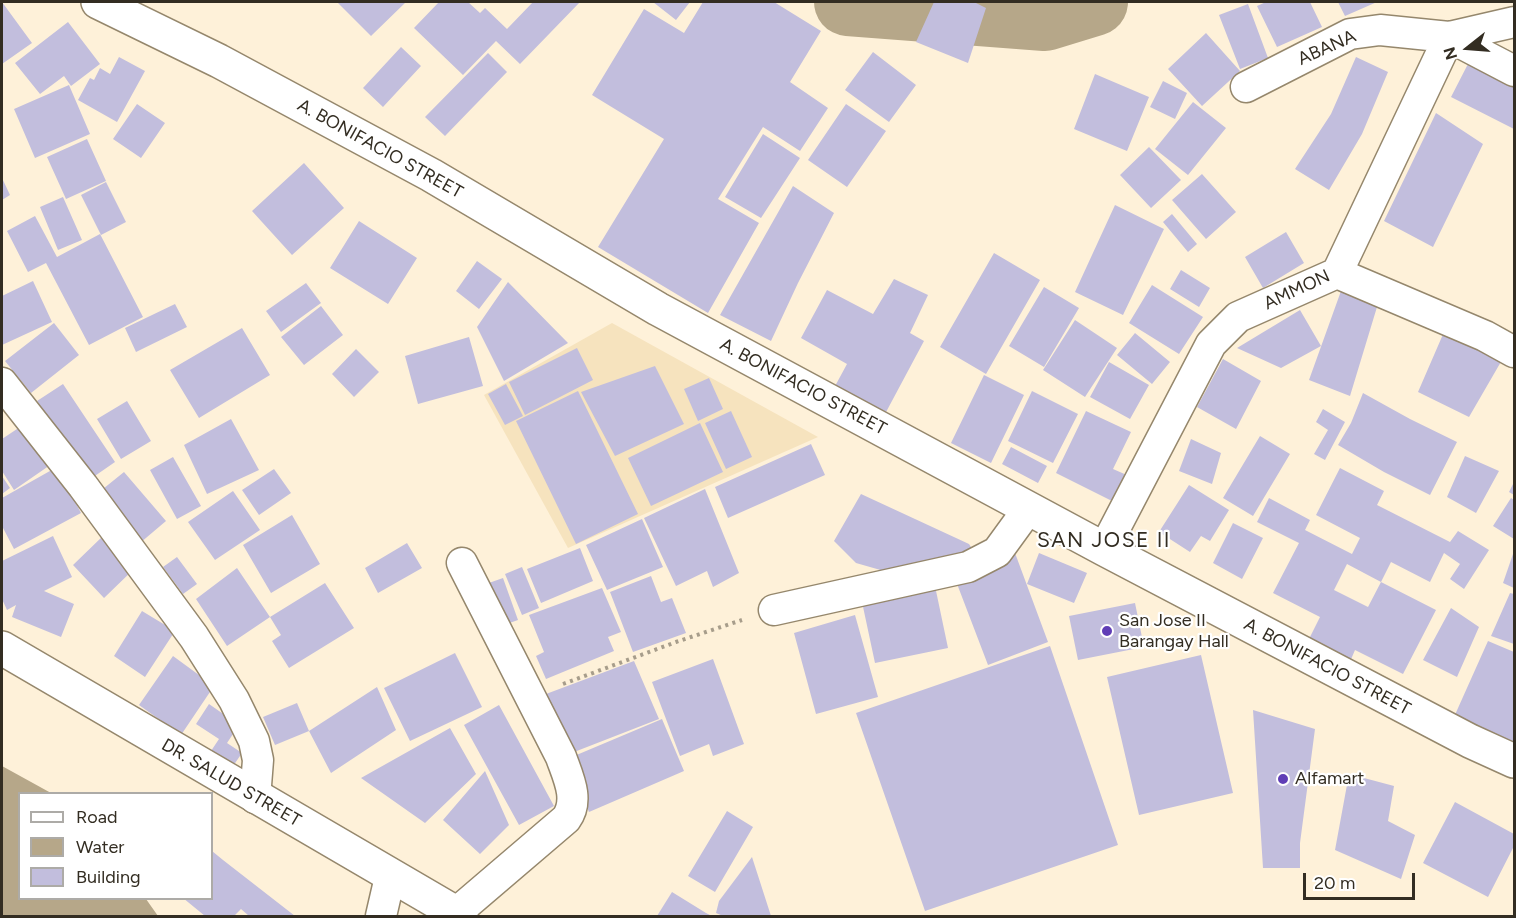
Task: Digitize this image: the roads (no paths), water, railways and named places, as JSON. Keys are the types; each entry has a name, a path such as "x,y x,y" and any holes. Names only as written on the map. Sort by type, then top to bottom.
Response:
{"main road":[{"name":"A. BONIFACIO STREET","path":"98,2 219,61 400,159 658,309 1104,549 1470,741 1515,761"},
{"name":"DR. SALUD STREET","path":"2,648 458,915"}],"street":[{"path":"1449,37 1515,22"},
{"name":"ABANA","path":"1246,87 1350,34 1380,30 1449,37"},
{"path":"1449,37 1515,72"},
{"name":"AMMON","path":"1104,549 1211,344 1238,317 1337,273 1449,37"},
{"path":"1337,273 1485,336 1515,352"},
{"path":"2,383 83,486 180,618 234,700 254,741 258,760 255,798"},
{"path":"774,610 968,567 997,552 1029,508"},
{"path":"458,915 566,819 572,811 573,801 561,757 462,563"},
{"path":"381,916 390,877"}],"water":[{"path":"2,766 49,792 18,792 18,900 147,900 158,916 2,916"}],"waterway":[{"path":"848,2 1045,17 1094,2"}],"place":[{"name":"San Jose II Barangay Hall","path":"1107,631"},
{"name":"Alfamart","path":"1283,779"}],"district":[{"name":"SAN JOSE II","path":"1104,541"}]}
